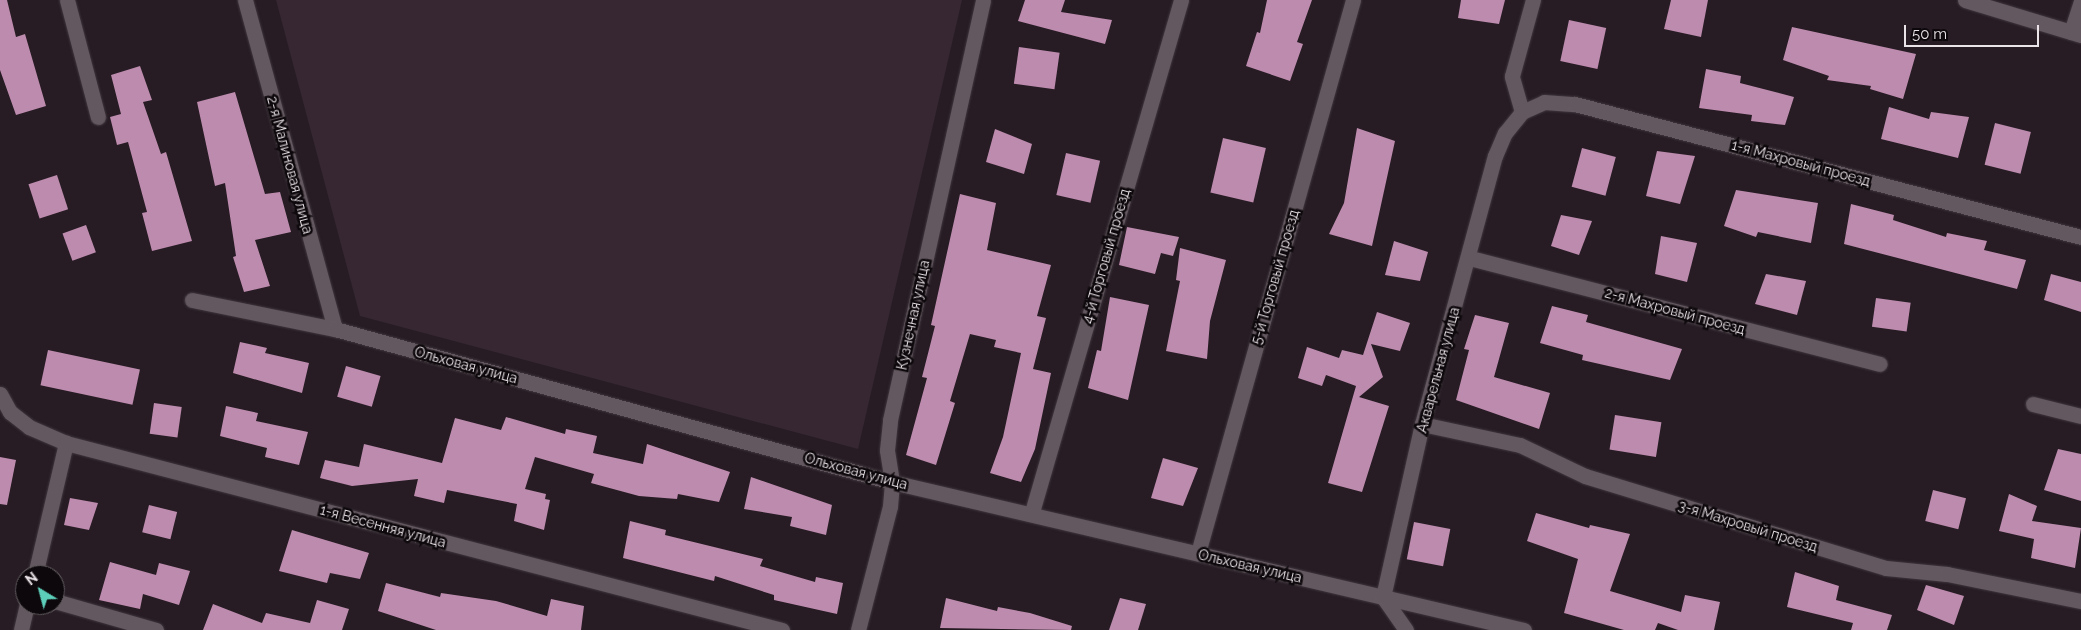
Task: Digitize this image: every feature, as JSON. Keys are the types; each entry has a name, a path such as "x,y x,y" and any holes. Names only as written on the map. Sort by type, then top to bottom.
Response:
{"street":[{"path":"67,0 98,116"},
{"name":"2-я Малиновая улица","path":"245,0 335,329"},
{"name":"Кузнечная улица","path":"858,630 890,506 892,482 887,450 890,420 983,0"},
{"name":"4-й Торговый проезд","path":"1032,512 1180,0"},
{"name":"5-й Торговый проезд","path":"1198,553 1353,0"},
{"path":"1522,112 1512,76 1533,0"},
{"path":"1965,0 2076,34 2081,2"},
{"name":"1-я Махровый проезд","path":"1522,112 1544,102 1575,104 2081,237"},
{"name":"Акварельная улица","path":"1383,597 1422,424 1470,258 1495,156 1505,133 1522,112"},
{"name":"2-я Махровый проезд","path":"1470,258 1880,364"},
{"name":"Ольховая улица","path":"192,300 335,329 892,482 1032,512 1524,630"},
{"name":"1-я Весенняя улица","path":"0,394 10,412 29,427 66,444 782,630"},
{"path":"2034,404 2081,416"},
{"name":"3-я Махровый проезд","path":"1422,424 1520,444 1585,476 1886,568 1947,574 2081,601"},
{"path":"37,565 66,444"},
{"path":"1383,597 1406,630"},
{"path":"65,604 156,630"},
{"path":"21,630 25,615"}],"shaded area":[{"path":"276,0 962,0 858,449 360,316"}],"building":[{"path":"0,0 7,0 16,37 25,34 46,106 16,115 0,70"},
{"path":"1025,0 1065,0 1061,12 1112,20 1105,44 1018,21"},
{"path":"1267,0 1312,0 1297,42 1303,44 1290,81 1246,66 1257,32 1260,33"},
{"path":"1461,0 1505,0 1499,24 1458,18"},
{"path":"1671,0 1708,0 1701,37 1664,29"},
{"path":"1569,20 1606,28 1597,69 1560,61"},
{"path":"1792,27 1916,54 1903,99 1870,89 1871,86 1827,80 1829,76 1783,60"},
{"path":"1019,47 1060,53 1054,89 1014,84"},
{"path":"140,66 152,100 143,102 161,154 166,152 192,241 152,251 142,213 147,212 128,142 117,145 110,117 121,114 111,75"},
{"path":"1706,69 1741,76 1740,83 1794,97 1785,125 1751,121 1752,115 1699,108"},
{"path":"235,92 265,194 280,192 291,232 255,240 270,286 244,292 233,257 236,256 225,183 215,186 197,102"},
{"path":"1889,107 1929,119 1931,112 1969,117 1958,158 1881,139"},
{"path":"1995,123 2031,132 2020,174 1985,165"},
{"path":"1357,128 1395,141 1372,246 1329,234 1344,203"},
{"path":"995,129 1032,144 1024,174 986,162"},
{"path":"1223,138 1266,148 1253,202 1210,193"},
{"path":"1582,148 1616,157 1605,196 1572,187"},
{"path":"1657,151 1695,156 1680,204 1646,196"},
{"path":"1066,153 1100,161 1090,203 1056,195"},
{"path":"57,175 68,209 40,219 28,184"},
{"path":"1736,190 1818,203 1811,243 1758,232 1756,237 1724,226"},
{"path":"960,194 996,203 987,250 1051,265 1037,316 1046,318 1033,369 1051,373 1035,449 1021,482 990,473 1003,437 1021,353 994,347 996,340 970,334 950,401 955,403 936,465 906,455 927,378 922,377 935,326 931,325"},
{"path":"1851,204 1894,215 1893,220 1946,237 1947,233 1987,241 1984,250 2026,260 2017,289 1844,244"},
{"path":"1561,215 1592,221 1579,255 1551,246"},
{"path":"86,225 96,252 72,261 63,234"},
{"path":"1127,227 1179,237 1173,256 1161,253 1155,274 1119,265"},
{"path":"1661,236 1697,243 1687,282 1655,274"},
{"path":"1394,241 1428,252 1420,281 1385,275"},
{"path":"1180,248 1226,260 1210,321 1207,359 1166,351 1180,281 1176,280"},
{"path":"1766,274 1806,281 1797,315 1755,304"},
{"path":"2051,274 2081,282 2081,312 2044,300"},
{"path":"1110,297 1149,305 1128,400 1088,388 1097,350 1101,351"},
{"path":"1876,298 1911,303 1907,332 1872,327"},
{"path":"1552,306 1588,315 1586,322 1682,349 1670,380 1582,360 1583,355 1540,343"},
{"path":"1377,312 1410,323 1400,351 1371,344 1383,377 1359,397 1389,406 1362,492 1328,483 1356,386 1326,375 1322,386 1298,378 1307,347 1339,358 1342,350 1363,355"},
{"path":"1475,315 1509,323 1494,377 1550,393 1539,429 1456,400 1469,350 1464,349"},
{"path":"240,342 267,348 265,353 309,363 302,393 233,373"},
{"path":"48,350 140,370 132,405 41,385"},
{"path":"346,366 381,376 372,407 337,397"},
{"path":"154,403 182,407 177,438 150,434"},
{"path":"226,406 258,413 256,421 308,432 299,465 265,457 267,448 220,436"},
{"path":"1615,415 1661,422 1656,457 1610,450"},
{"path":"506,417 565,434 566,429 597,436 593,453 643,464 647,444 730,472 719,502 678,494 677,499 639,496 591,483 594,474 535,457 525,489 546,494 545,499 550,500 544,530 514,521 517,504 447,490 444,503 414,496 418,479 352,486 320,478 325,460 359,467 364,444 442,463 455,418 501,430"},
{"path":"2058,449 2081,454 2081,501 2044,490"},
{"path":"0,457 16,460 7,505 0,504"},
{"path":"1163,458 1198,468 1183,506 1151,498"},
{"path":"751,477 832,505 826,535 790,526 792,517 744,509"},
{"path":"1933,490 1966,498 1958,529 1925,521"},
{"path":"2009,494 2037,506 2032,521 2081,528 2075,568 2031,558 2034,539 1999,531"},
{"path":"70,498 98,503 89,530 64,525"},
{"path":"149,505 177,512 170,539 142,532"},
{"path":"1536,513 1589,528 1590,525 1630,534 1610,591 1681,612 1685,595 1720,602 1714,630 1678,630 1658,623 1655,630 1624,630 1564,613 1578,559 1527,541"},
{"path":"630,521 666,530 665,535 763,559 760,566 815,582 816,577 843,583 837,614 774,600 774,595 715,576 714,581 623,558"},
{"path":"1414,522 1450,529 1443,566 1407,559"},
{"path":"292,530 369,553 360,579 330,573 327,583 279,571"},
{"path":"110,562 156,575 159,563 190,571 179,605 143,594 140,609 99,600"},
{"path":"1795,572 1839,586 1836,600 1892,615 1887,630 1851,630 1853,623 1787,607"},
{"path":"386,583 440,597 441,593 496,601 547,616 551,599 584,606 581,630 436,630 378,611"},
{"path":"1926,585 1964,596 1954,625 1917,610"},
{"path":"946,598 997,611 998,607 1030,613 1072,626 1071,630 940,628"},
{"path":"1120,598 1146,604 1138,630 1109,630"},
{"path":"317,600 349,609 342,630 203,630 213,604 262,623 266,613 310,623"}]}
